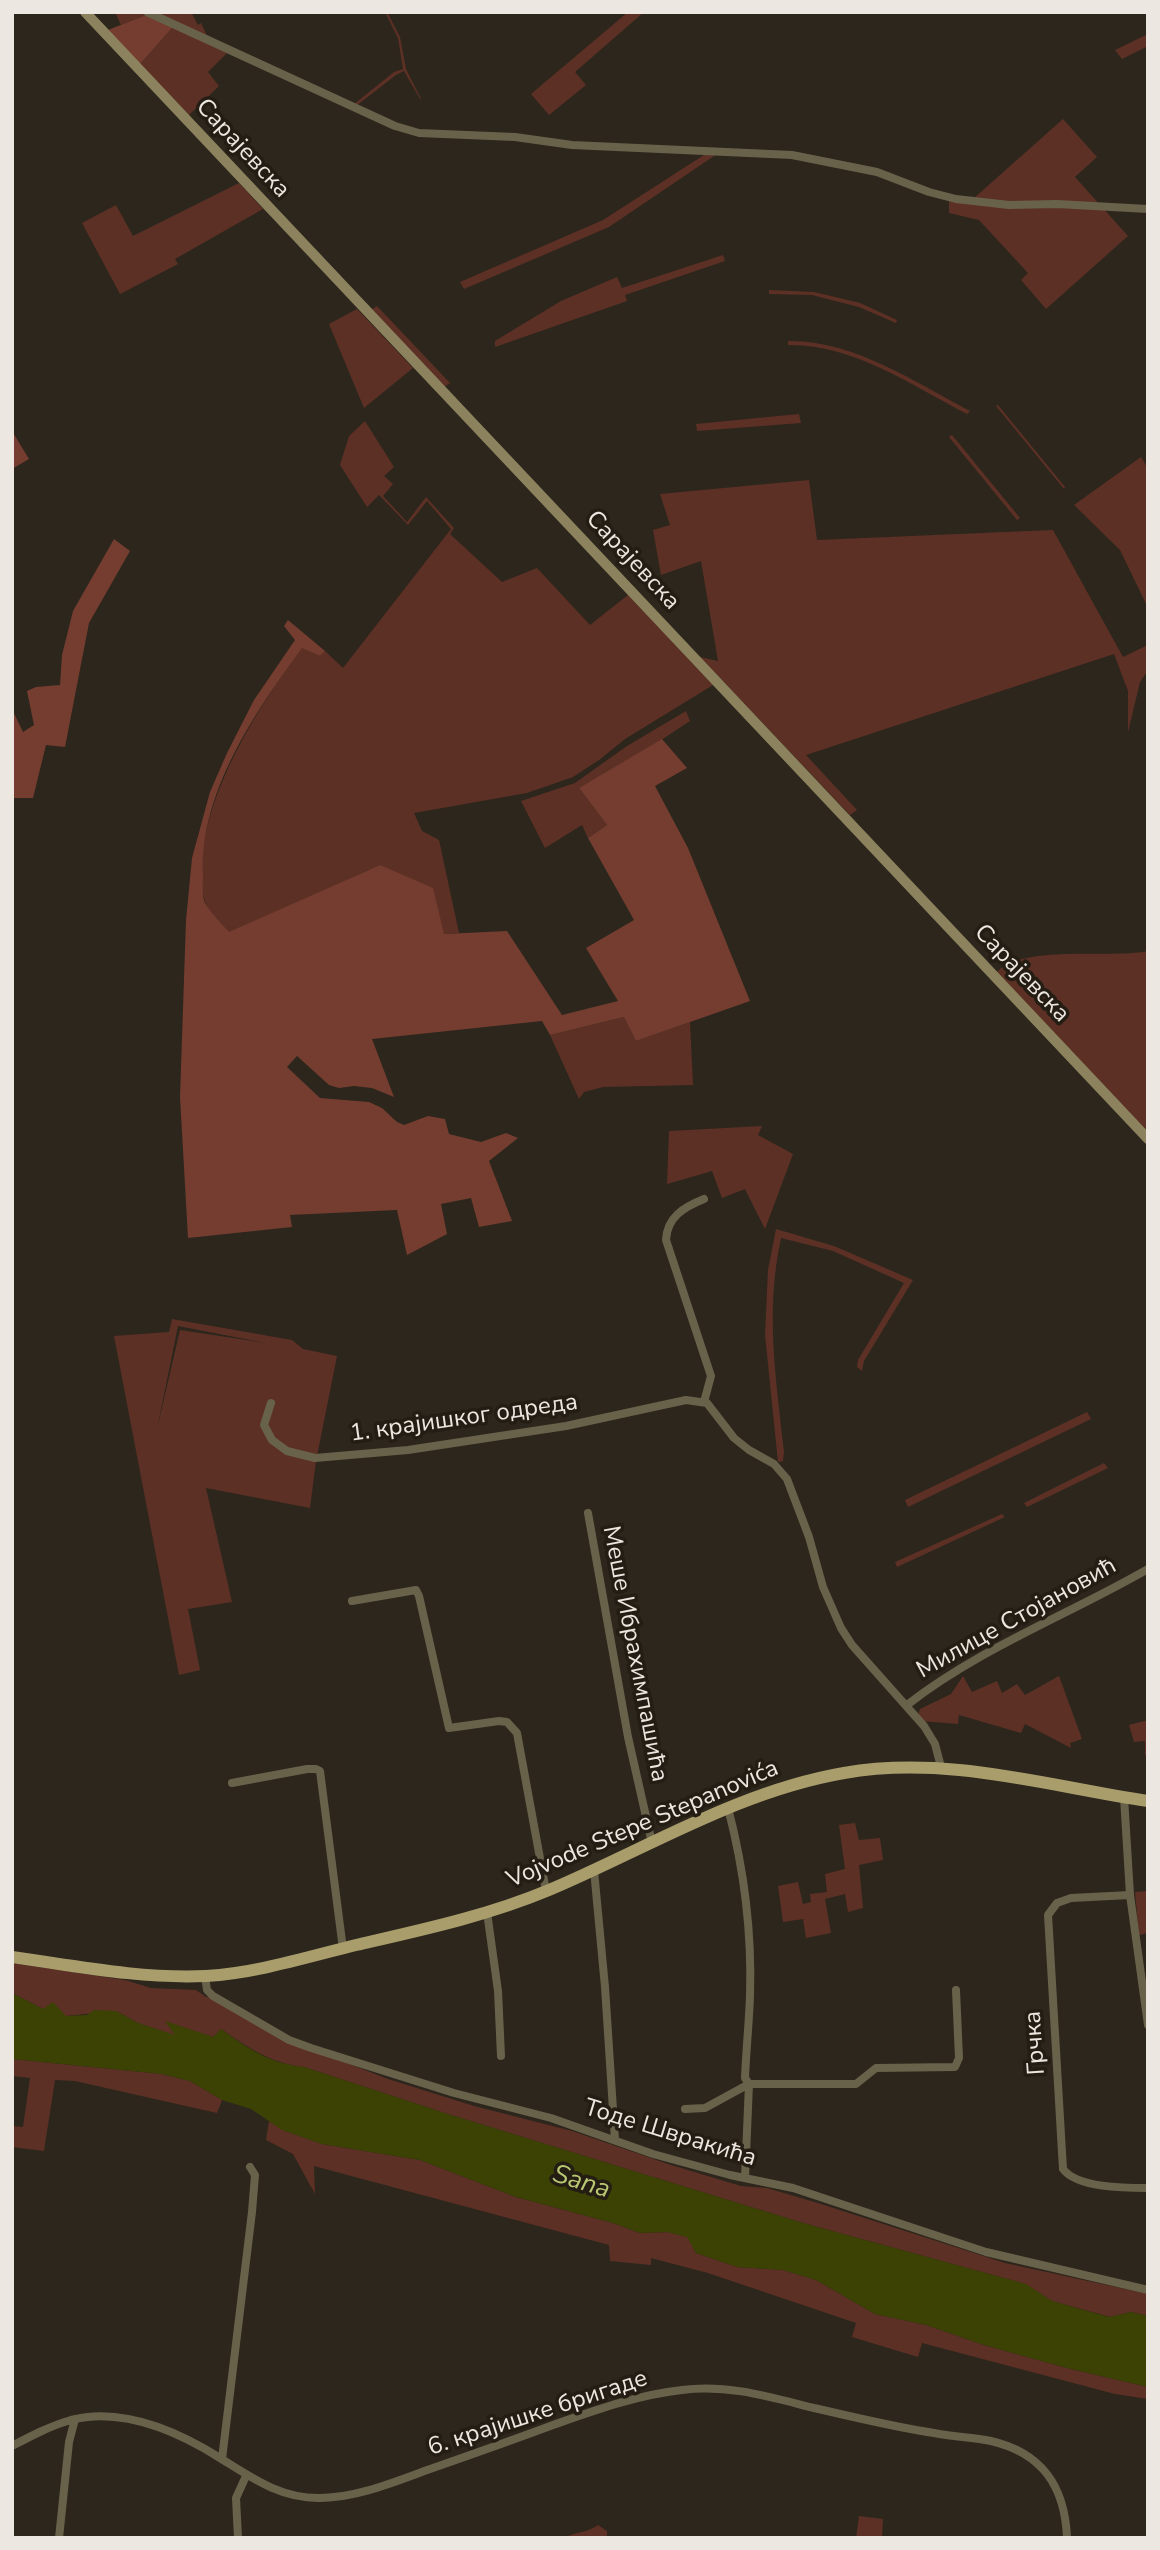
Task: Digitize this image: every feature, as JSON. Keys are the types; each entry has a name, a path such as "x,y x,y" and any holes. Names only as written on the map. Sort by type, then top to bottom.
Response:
{"main road":[{"name":"Сарајевска","path":"85,12 1148,1139"},
{"name":"Vojvode Stepe Stepanovića","path":"12,1957 156,1976 205,1976 263,1968 487,1912 546,1891 729,1808 782,1788 869,1769 941,1767 1008,1775 1148,1801"}],"street":[{"path":"146,12 395,126 419,133 515,137 583,146 792,155 877,172 956,200 1009,205 1057,204 1148,209"},
{"path":"704,1199 676,1214 666,1232 666,1240 710,1376 704,1402 734,1438 781,1470 797,1505 823,1587 841,1628 852,1645 925,1726 935,1744 941,1767"},
{"name":"1. крајишког одреда","path":"271,1403 264,1425 272,1440 287,1451 315,1458 408,1450 566,1426 673,1402 704,1402"},
{"name":"Меше Ибрахимпашића","path":"588,1513 628,1737 652,1843"},
{"name":"Милице Стојановић","path":"907,1705 994,1649 1148,1569"},
{"path":"352,1601 416,1590 449,1728 499,1721 513,1726 524,1760 546,1891"},
{"path":"232,1783 307,1769 320,1771 343,1949"},
{"path":"1124,1797 1130,1895 1148,2025"},
{"path":"729,1808 741,1869 750,1948 745,2078 749,2084 745,2178"},
{"path":"594,1870 615,2140"},
{"name":"Грчка","path":"1130,1895 1071,1898 1057,1903 1048,1915 1049,1959 1063,2169 1074,2179 1085,2183 1148,2188"},
{"name":"Vojvode Stepe Stepanovića","path":"487,1912 498,1991 500,2056"},
{"name":"Тоде Швракића","path":"205,1976 207,1990 213,1996 289,2040 410,2080 551,2118 653,2154 793,2188 986,2252 1148,2290"},
{"path":"685,2109 705,2108 749,2084 856,2084 876,2068 955,2067 959,2058 956,1990"},
{"path":"222,2459 252,2212 255,2175 250,2167"},
{"name":"6. крајишке бригаде","path":"12,2446 38,2432 75,2419 111,2417 144,2423 184,2439 268,2488 293,2496 320,2498 358,2494 616,2403 683,2389 729,2388 935,2434 993,2442 1016,2450 1040,2467 1056,2486 1065,2509 1067,2538"},
{"path":"59,2538 69,2442 75,2419"},
{"path":"239,2538 236,2498 246,2476"}],"shaded area":[{"path":"115,12 141,12 146,15 121,25"},
{"path":"153,12 191,12 198,25 201,23 208,38"},
{"path":"385,12 400,37 406,69 421,99 404,71 356,106 353,105 394,72 403,69 398,38"},
{"path":"628,12 644,12 575,72 586,85 549,115 531,94"},
{"path":"146,15 173,27 140,64 108,30"},
{"path":"173,27 227,53 208,72 219,86 189,115 140,64"},
{"path":"1148,34 1148,46 1122,59 1115,50"},
{"path":"1063,119 1097,157 1075,177 1128,236 1046,309 1021,280 1028,273 979,220 949,213 949,196 973,199"},
{"path":"717,154 609,227 464,289 460,282 603,220 704,155"},
{"path":"239,183 263,209 175,259 178,264 120,294 82,223 116,205 133,236"},
{"path":"723,255 725,261 625,295 627,301 495,347 495,341 561,301 617,277 622,288"},
{"path":"769,290 814,292 860,303 897,320 896,323 859,307 812,295 769,294"},
{"path":"377,306 450,383 444,387 371,310"},
{"path":"357,309 413,368 364,408 329,324"},
{"path":"788,341 812,342 859,355 905,375 970,411 967,414 903,379 858,359 812,346 788,345"},
{"path":"998,405 1065,487 1064,489 996,406"},
{"path":"799,414 801,423 697,431 696,424"},
{"path":"365,421 394,467 384,476 393,484 383,496 407,522 426,497 454,528 450,534 502,582 537,568 590,625 628,595 713,685 625,739 573,777 527,793 414,813 422,831 439,840 459,933 444,934 380,865 229,933 205,903 202,866 206,833 216,799 246,733 302,647 320,656 325,651 343,668 451,529 427,501 408,525 379,495 367,507 340,465 349,436"},
{"path":"12,431 29,459 12,469"},
{"path":"952,435 1020,518 1017,520 949,437"},
{"path":"1141,457 1148,469 1148,608 1120,550 1074,505"},
{"path":"809,480 817,540 1053,530 1123,657 1148,645 1148,670 1140,682 1128,732 1128,691 1114,654 806,755 857,810 850,815 700,657 718,661 701,561 661,575 653,530 670,525 660,494"},
{"path":"114,539 130,551 89,623 65,747 46,745 33,798 12,798 12,709 23,732 34,725 27,691 36,687 60,685 62,655 73,611"},
{"path":"288,620 325,651 320,656 302,648 249,726 220,784 204,845 203,893 207,907 229,932 380,865 433,888 444,934 507,931 562,1015 618,1001 586,948 634,920 588,838 607,825 579,788 662,739 687,768 655,786 688,848 750,1001 636,1041 624,1017 550,1035 542,1021 372,1039 394,1097 372,1088 339,1088 329,1085 297,1056 287,1067 320,1098 369,1102 382,1108 404,1125 428,1116 445,1119 449,1134 481,1142 506,1133 518,1138 489,1161 512,1221 479,1227 471,1198 441,1204 447,1234 407,1255 397,1210 290,1215 292,1227 188,1238 180,1097 186,920 192,858 210,792 227,753 254,700 295,640 284,626"},
{"path":"686,711 690,721 579,788 607,825 588,838 582,825 545,848 521,801 575,783 627,746"},
{"path":"1148,951 1148,1132 997,972 1009,963 1046,955"},
{"path":"624,1017 636,1041 690,1022 693,1085 603,1087 584,1092 579,1099 550,1035"},
{"path":"762,1126 758,1135 793,1154 765,1229 745,1189 722,1198 712,1171 667,1184 669,1131"},
{"path":"776,1229 834,1246 913,1280 864,1361 862,1371 857,1367 858,1360 904,1283 833,1251 781,1238 776,1265 773,1319 775,1371 784,1452 783,1461 778,1462 765,1335 768,1270"},
{"path":"172,1319 292,1340 303,1349 337,1356 316,1461 310,1508 206,1488 232,1602 188,1609 200,1670 179,1675 114,1336 169,1332","holes":["178,1326 266,1343 180,1330 157,1429"]},
{"path":"1087,1412 1091,1419 908,1507 905,1500"},
{"path":"1104,1463 1108,1468 1027,1507 1024,1503"},
{"path":"1002,1514 1005,1517 897,1567 895,1562"},
{"path":"963,1676 972,1692 997,1681 1002,1693 1017,1684 1025,1695 1059,1676 1082,1739 1070,1743 1071,1748 1025,1724 1021,1733 959,1715 958,1724 921,1721 918,1715 920,1709 951,1694"},
{"path":"1148,1720 1148,1755 1145,1755 1145,1741 1134,1742 1129,1725"},
{"path":"855,1823 859,1840 880,1838 883,1860 859,1865 863,1908 848,1912 845,1894 825,1899 831,1933 806,1938 803,1919 783,1922 778,1886 798,1882 803,1904 811,1902 810,1894 827,1892 825,1874 845,1869 839,1825"},
{"path":"1148,1891 1148,1933 1139,1935 1135,1892"},
{"path":"12,1963 125,1980 151,1988 196,1990 206,1997 215,1997 316,2051 388,2079 474,2106 572,2131 741,2186 767,2188 821,2204 1005,2263 1148,2294 1148,2316 1131,2312 1110,2317 1052,2301 1022,2283 803,2223 451,2115 281,2062 250,2048 221,2029 213,2037 166,2022 176,2036 138,2023 116,2011 66,2016 43,2009 12,1993"},
{"path":"12,2059 162,2074 190,2081 222,2100 217,2113 75,2081 55,2080 44,2151 12,2147 12,2126 23,2127 30,2078 12,2076"},
{"path":"269,2121 286,2131 322,2144 420,2160 516,2197 640,2233 667,2232 688,2237 696,2253 737,2267 783,2270 816,2280 875,2314 926,2325 984,2345 1067,2368 1148,2387 1148,2399 1115,2394 922,2343 918,2357 852,2337 856,2323 708,2273 651,2258 651,2265 610,2261 609,2245 314,2166 315,2194 293,2154 266,2140"},
{"path":"859,2516 883,2519 882,2538 856,2538"},
{"path":"598,2525 607,2531 607,2538 567,2538 568,2536"}],"water":[{"name":"Sana","path":"12,1993 43,2009 53,2002 66,2016 87,2015 94,2010 116,2011 138,2023 175,2035 165,2021 213,2037 221,2029 270,2059 304,2067 803,2223 1026,2284 1052,2301 1109,2317 1131,2312 1148,2316 1148,2387 1067,2368 984,2345 926,2325 875,2314 816,2280 783,2270 737,2267 696,2253 687,2237 667,2232 640,2233 516,2197 420,2160 322,2144 282,2130 251,2109 222,2100 190,2081 162,2074 12,2059"}]}
